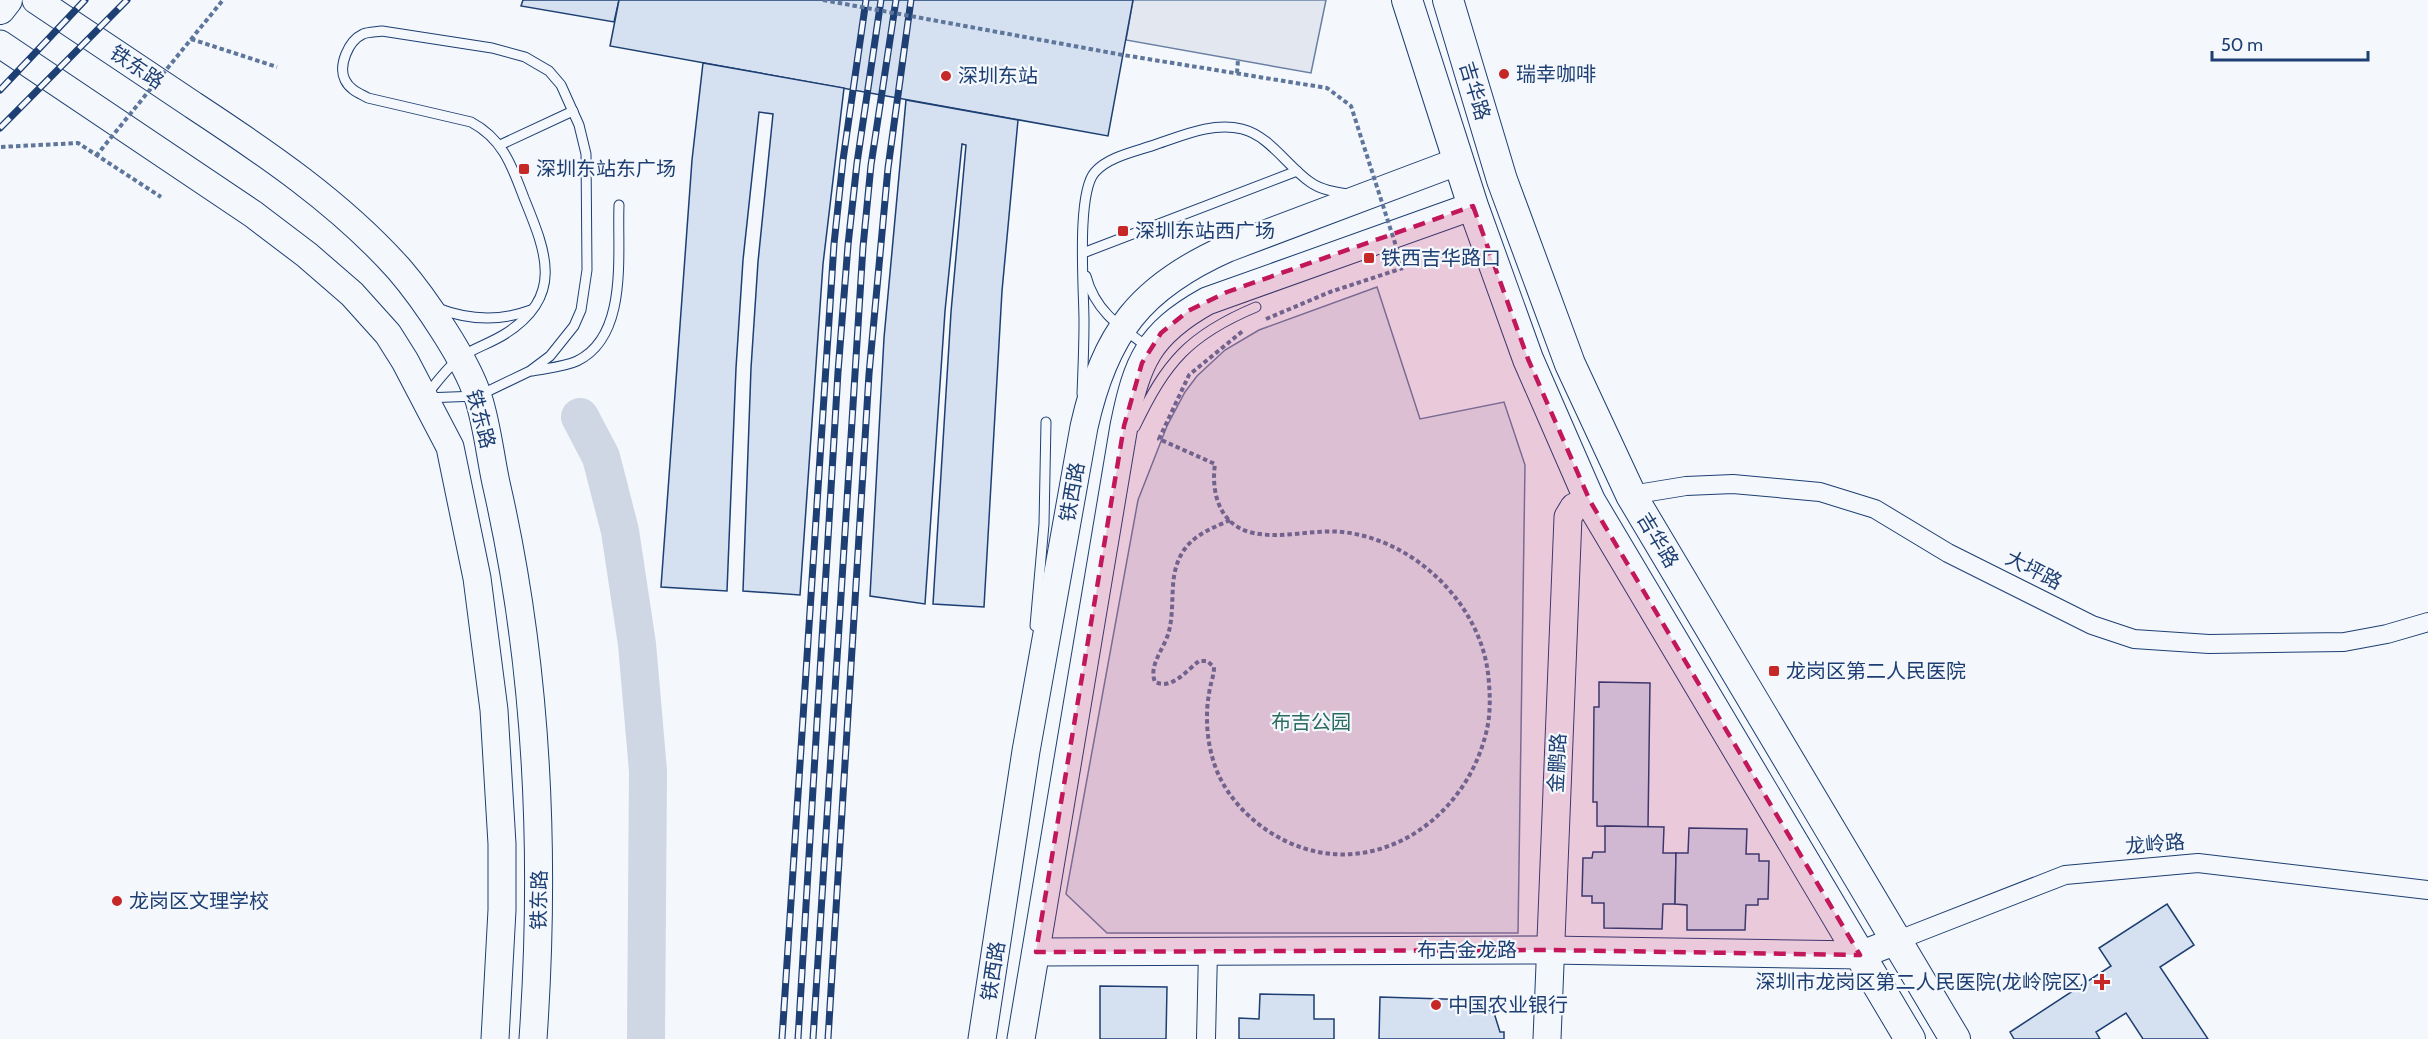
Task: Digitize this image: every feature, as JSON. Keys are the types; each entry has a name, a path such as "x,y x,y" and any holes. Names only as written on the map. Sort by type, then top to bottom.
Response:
{"main road":[{"path":"0,9 7,0"},
{"name":"铁东路","path":"36,0 284,167 330,202 377,246 420,297 460,358 478,396 514,572 532,707 540,911 533,1039"},
{"name":"吉华路","path":"1407,0 1473,206 1533,372 1590,501 1910,1039"},
{"name":"吉华路","path":"1448,0 1502,180 1566,353 1631,495 1955,1039"},
{"name":"铁东路","path":"0,44 253,214 352,294 388,334 405,361 450,447 477,578 492,688 502,844 502,921 495,1039"},
{"name":"铁西路","path":"982,1039 1026,751 1078,463 1095,383 1111,347 1122,329 1151,295 1172,277 1197,261 1459,161"},
{"name":"铁西路","path":"1021,1039 1130,399 1142,363 1150,348 1175,320 1207,301 1473,206"},
{"name":"金鹏路","path":"1547,1039 1568,518 1574,507 1590,501"},
{"name":"布吉金龙路","path":"1036,952 1549,950 1860,955 1896,940"}],"street":[{"name":"大坪路","path":"1631,495 1686,486 1733,484 1820,492 1875,509 1958,558 2092,625 2134,639 2209,644 2344,642 2387,634 2428,622"},
{"name":"龙岭路","path":"1896,940 2065,875 2198,863 2428,890"},
{"path":"1206,1039 1208,951"}],"lane":[{"path":"382,31 492,48 525,57 549,71 561,85 573,111 586,154 587,270 584,293 574,326 550,356 530,371 478,396 424,398 460,358 506,334 533,309 545,285 546,269 543,243 513,169 500,145 487,130 471,122 390,105 368,98 352,90 344,79 343,63 351,45 362,34 382,31"},
{"path":"500,145 573,111"},
{"path":"1078,463 1084,353 1083,253 1089,183 1099,168 1193,132 1228,128 1241,129 1261,138 1311,183 1324,189 1350,194 1372,194"},
{"path":"1083,253 1297,171"},
{"path":"530,371 577,361 596,347 607,334 616,300 619,205"},
{"path":"1083,253 1086,277 1094,298 1107,316 1150,348"},
{"path":"420,297 436,308 470,318 504,318 533,309"},
{"path":"1118,465 1152,393 1183,349 1215,326 1256,307"},
{"path":"1034,641 1044,524 1046,422"},
{"path":"1026,751 1034,652"}],"path":[{"path":"96,156 223,0"},
{"path":"823,0 1327,88 1351,106 1403,268 1330,292 1262,321"},
{"path":"192,39 277,67"},
{"path":"1238,60 1238,73"},
{"path":"1,147 78,143 161,197"},
{"path":"1230,520 1205,531 1194,539 1178,561 1172,588 1172,618 1164,647 1153,667 1152,674 1155,682 1169,685 1199,661 1207,661 1214,667 1209,694 1207,729 1214,764 1230,795 1253,821 1282,840 1316,852 1351,855 1385,848 1417,833 1444,811 1464,786 1479,758 1488,727 1490,695 1486,663 1476,632 1459,605 1437,577 1424,565 1377,539 1342,532 1270,535 1248,531 1230,520 1217,503 1212,482 1215,465 1158,439 1189,375 1244,330 1253,326"}],"highlighted area":[{"path":"1473,206 1528,359 1590,501 1860,955 1549,950 1036,952 1124,426 1142,363 1161,333 1188,311 1227,292"}],"green space":[{"name":"布吉公园","path":"1377,287 1420,419 1504,402 1525,465 1518,933 1107,933 1066,894 1138,500 1167,426 1185,392 1197,376 1225,350 1259,330"}],"shaded area":[{"path":"1133,0 1326,0 1311,73 1126,40"}],"building":[{"path":"523,0 619,0 614,22 521,6"},
{"name":"深圳东站","path":"619,0 1133,0 1108,136 610,46"},
{"path":"703,63 844,88 823,264 800,595 743,591 751,368 758,262 773,114 759,112 743,260 727,591 661,587 692,160"},
{"path":"906,100 1018,120 1002,291 984,607 933,604 951,312 966,145 962,144 945,311 925,604 870,596 884,338"},
{"path":"1599,682 1650,683 1648,827 1597,826 1597,802 1593,802 1594,707 1599,707"},
{"path":"1605,826 1664,827 1663,853 1676,853 1675,904 1663,904 1662,929 1604,928 1604,903 1592,903 1592,896 1582,896 1583,858 1592,858 1593,852 1605,852"},
{"path":"1689,828 1747,829 1746,854 1759,854 1759,861 1769,861 1768,899 1758,899 1758,905 1746,905 1745,930 1687,930 1687,905 1675,904 1676,853 1688,853"},
{"path":"2167,904 2194,945 2160,967 2208,1039 2143,1039 2126,1013 2096,1032 2100,1039 2014,1039 2010,1032 2111,966 2099,948"},
{"path":"1100,986 1167,987 1166,1039 1100,1039"},
{"path":"1260,994 1314,995 1314,1019 1334,1019 1334,1039 1239,1039 1239,1018 1259,1019"},
{"path":"1380,997 1476,1000 1495,1016 1500,1032 1504,1032 1504,1039 1379,1039"}],"waterway":[{"path":"580,417 601,457 620,531 637,644 648,771 646,1039"}],"railway":[{"path":"0,90 85,0"},
{"path":"0,128 127,0"},
{"path":"782,1039 834,244 843,160 866,0"},
{"path":"798,1039 838,372 848,245 857,163 881,0"},
{"path":"813,1039 863,247 871,165 896,0"},
{"path":"828,1039 869,374 888,168 911,0"}],"place":[{"name":"瑞幸咖啡","path":"1504,74"},
{"name":"深圳东站","path":"946,76"},
{"name":"深圳东站东广场","path":"524,169"},
{"name":"深圳东站西广场","path":"1123,231"},
{"name":"铁西吉华路口","path":"1369,258"},
{"name":"龙岗区第二人民医院","path":"1774,671"},
{"name":"龙岗区文理学校","path":"117,901"},
{"name":"深圳市龙岗区第二人民医院(龙岭院区)","path":"2102,982"},
{"name":"中国农业银行","path":"1436,1005"}]}
